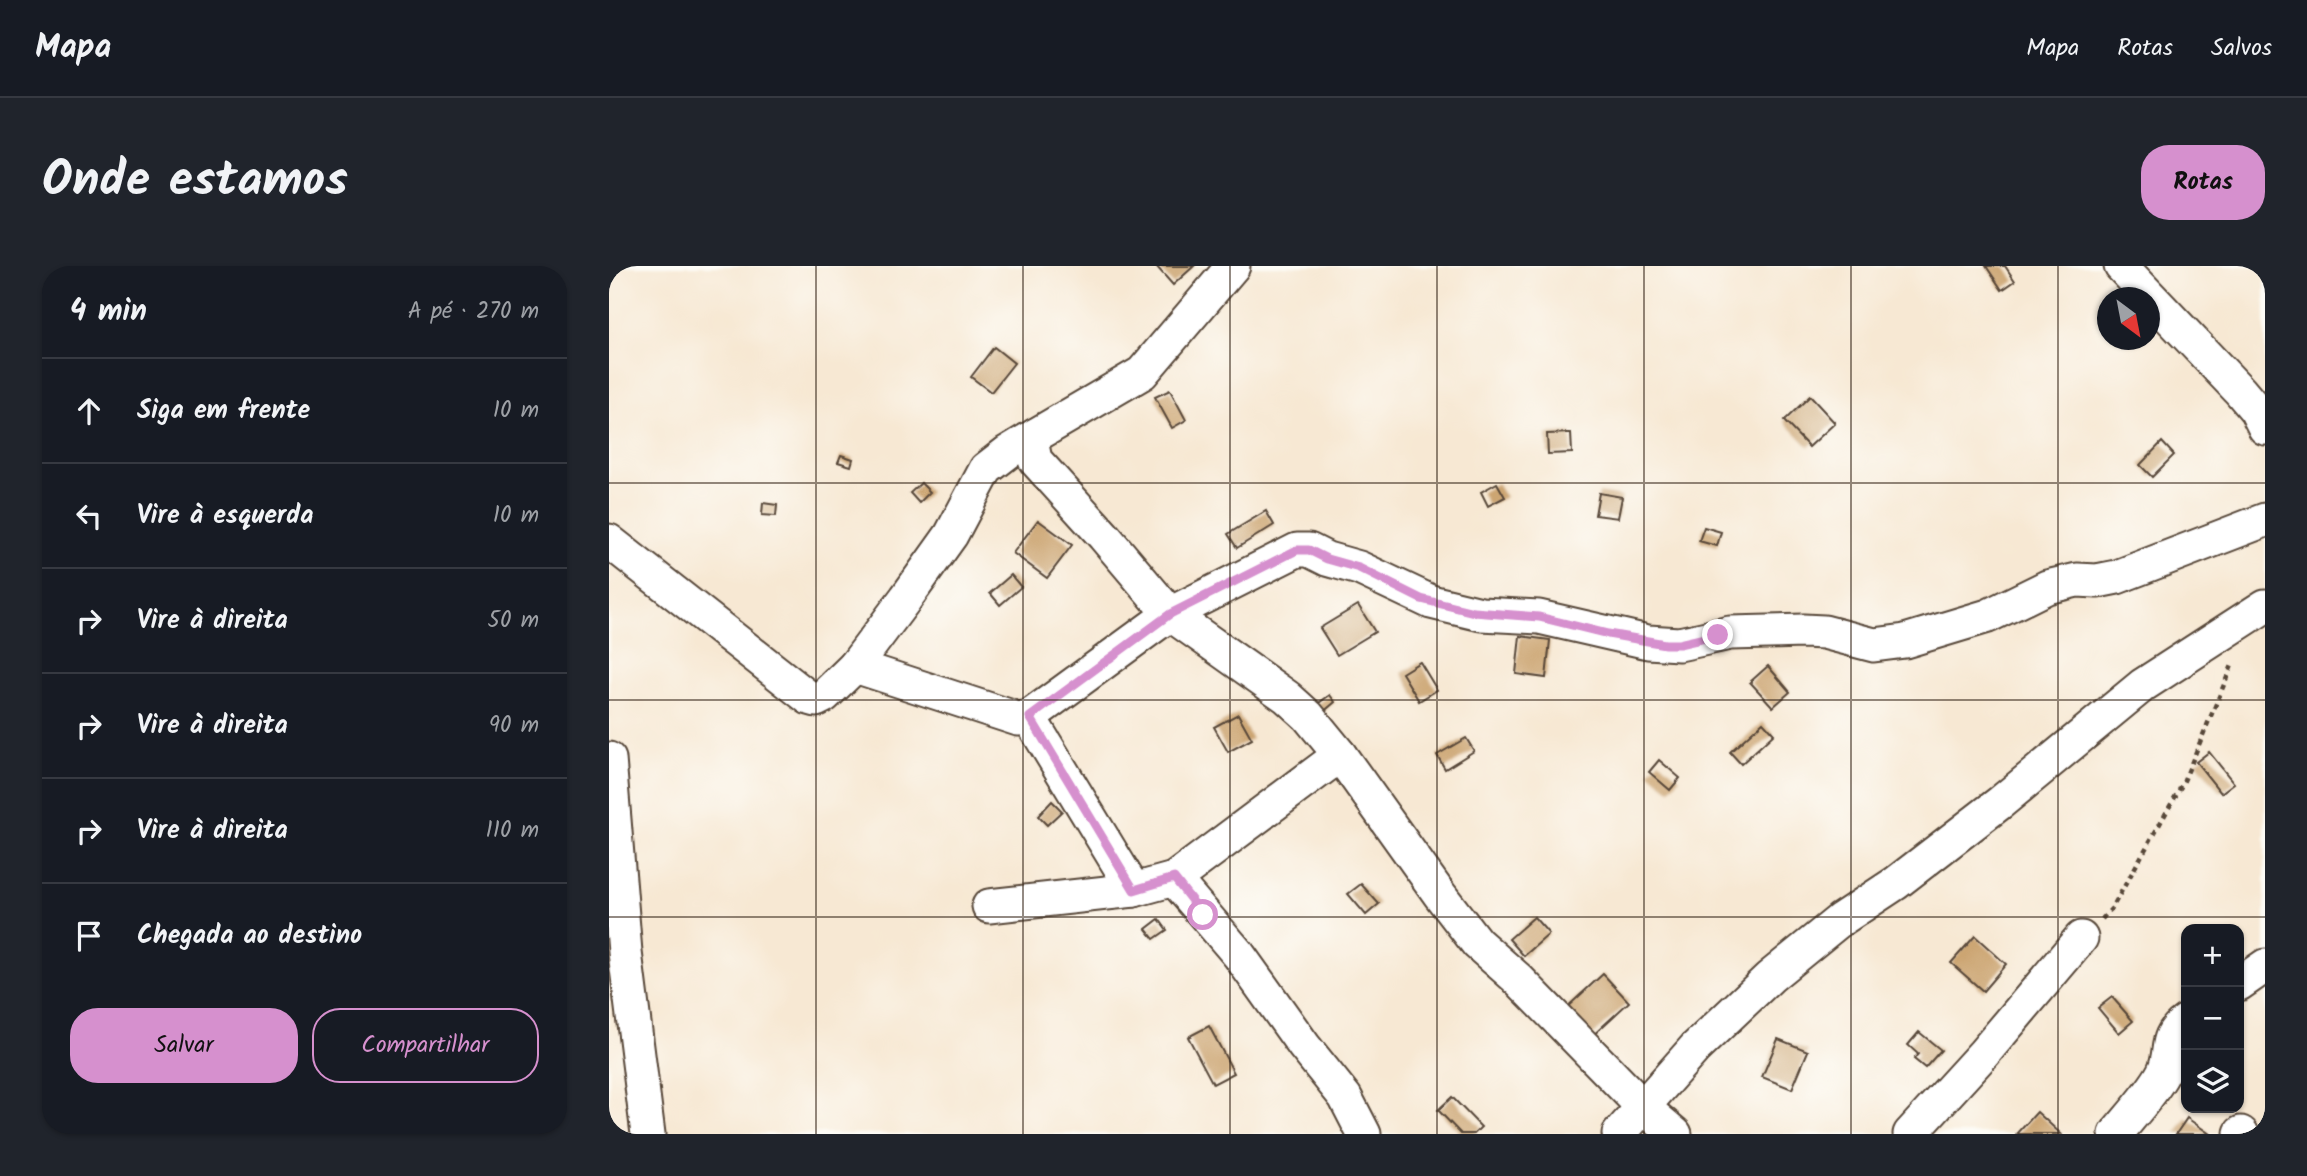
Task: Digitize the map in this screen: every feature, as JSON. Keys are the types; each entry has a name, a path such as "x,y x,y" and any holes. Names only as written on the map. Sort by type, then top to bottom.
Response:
{"street":[{"path":"609,541 809,698 816,700 824,696 855,666 951,535 986,469 1008,452 1142,373 1233,266"},
{"path":"2121,266 2241,391 2256,410 2265,428"},
{"path":"1036,435 1032,445 1035,460 1170,614 1287,697 1308,716 1340,755 1477,943 1519,980 1643,1107 1675,1134"},
{"path":"855,666 1018,719 1030,717 1170,614 1297,550 1305,549 1327,559 1359,568 1431,602 1481,614 1539,617 1648,642 1679,644 1730,633 1803,631 1824,632 1874,645 1884,644 1905,641 1988,616 2047,587 2077,580 2097,581 2129,573 2265,520"},
{"path":"1619,1134 1695,1048 1770,977 1830,928 1896,883 1991,810 2143,685 2261,603"},
{"path":"1030,717 1134,890"},
{"path":"989,906 1134,890 1174,878 1340,755"},
{"path":"609,759 625,952 648,1134"},
{"path":"1174,878 1239,955 1304,1046 1345,1097 1364,1134"},
{"path":"1910,1134 1984,1053 2081,938"},
{"path":"2244,981 2265,966"},
{"path":"2116,1134 2163,1074 2171,1036 2181,1026"}],"path":[{"path":"2081,938 2112,908 2145,852 2183,783 2234,661"}],"building":[{"path":"1156,266 1194,266 1173,285"},
{"path":"1986,266 2005,266 2015,281 2002,290"},
{"path":"994,347 1014,363 991,392 971,377"},
{"path":"1170,390 1186,420 1172,428 1155,397"},
{"path":"1810,396 1835,423 1809,447 1784,421"},
{"path":"1571,433 1572,453 1548,454 1547,434"},
{"path":"2162,442 2174,455 2152,477 2140,465"},
{"path":"841,455 853,459 851,466 838,462"},
{"path":"921,483 930,492 919,503 910,493"},
{"path":"1497,483 1505,497 1488,506 1481,492"},
{"path":"1599,493 1622,497 1618,518 1595,515"},
{"path":"763,503 777,505 776,516 762,515"},
{"path":"1266,511 1274,525 1237,548 1228,534"},
{"path":"1038,520 1072,545 1047,578 1013,553"},
{"path":"1704,527 1721,532 1717,546 1699,541"},
{"path":"1011,575 1021,587 1000,605 990,593"},
{"path":"1358,605 1375,632 1337,655 1320,628"},
{"path":"1520,636 1550,640 1546,678 1516,674"},
{"path":"1420,662 1437,690 1419,701 1402,673"},
{"path":"1768,666 1790,692 1773,707 1750,682"},
{"path":"1330,695 1335,702 1322,713 1316,705"},
{"path":"1238,714 1252,739 1228,752 1214,727"},
{"path":"1763,722 1774,734 1741,764 1730,752"},
{"path":"1466,738 1474,751 1445,769 1437,755"},
{"path":"2209,752 2234,783 2221,793 2196,762"},
{"path":"1659,760 1680,778 1670,790 1649,772"},
{"path":"1052,801 1062,811 1047,825 1038,816"},
{"path":"1361,884 1379,904 1366,915 1348,894"},
{"path":"1534,917 1549,934 1524,956 1509,939"},
{"path":"1159,919 1167,930 1154,939 1146,929"},
{"path":"1975,936 2006,964 1983,991 1951,963"},
{"path":"1603,974 1629,1002 1590,1038 1564,1010"},
{"path":"2112,997 2133,1021 2119,1033 2098,1008"},
{"path":"1209,1026 1234,1073 1213,1084 1188,1037"},
{"path":"1919,1032 1941,1050 1925,1068 1914,1059 1918,1054 1908,1045"},
{"path":"1778,1039 1808,1051 1792,1089 1762,1077"},
{"path":"1452,1097 1481,1127 1474,1134 1461,1134 1438,1110"},
{"path":"2037,1112 2061,1134 2017,1134"},
{"path":"2187,1118 2210,1134 2176,1134"}],"route":[{"path":"1203,915 1174,878 1134,890 1030,717 1170,614 1297,550 1305,549 1327,559 1359,568 1421,599 1474,612 1493,615 1524,614 1665,644 1679,644 1718,635"}]}
